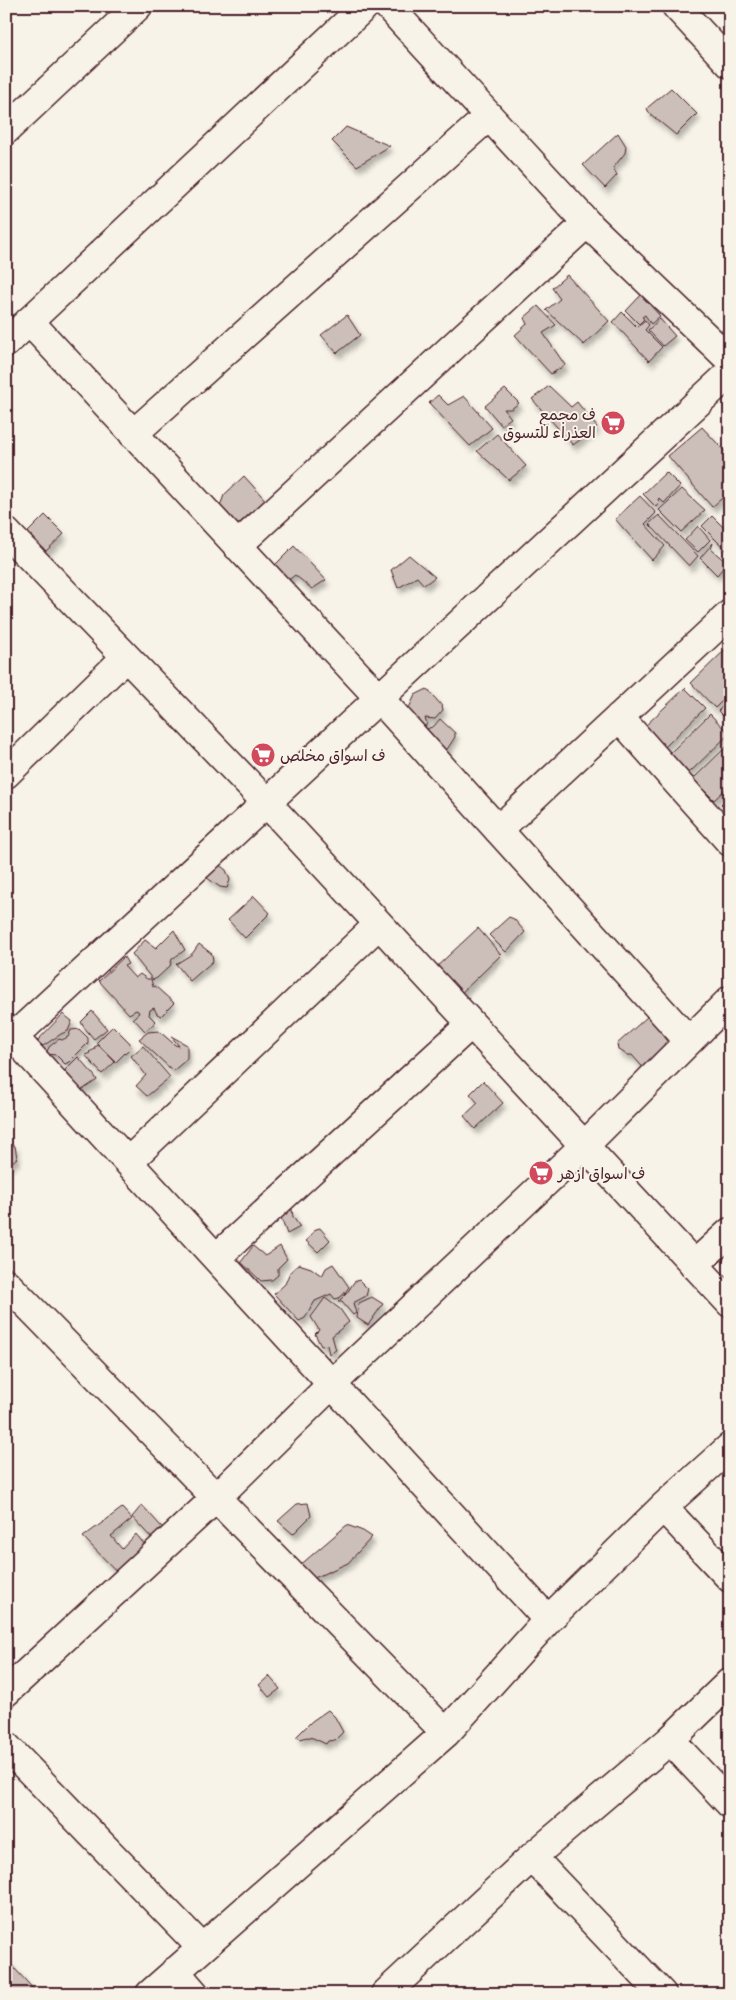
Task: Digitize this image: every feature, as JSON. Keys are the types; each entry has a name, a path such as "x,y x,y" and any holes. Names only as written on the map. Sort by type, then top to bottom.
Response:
{"street":[{"path":"6,130 138,6"},
{"path":"6,343 365,6"},
{"path":"388,6 587,223 730,360"},
{"path":"676,6 730,64"},
{"path":"133,434 489,116"},
{"path":"237,546 587,223"},
{"path":"29,321 378,698 688,1040"},
{"path":"548,1620 128,1162 9,1037 730,374"},
{"path":"6,532 266,802 730,1303"},
{"path":"498,830 730,614"},
{"path":"6,774 126,657"},
{"path":"619,717 730,842"},
{"path":"128,1162 378,924"},
{"path":"6,1692 216,1498 332,1384 584,1146 730,1000"},
{"path":"216,1258 471,1024"},
{"path":"694,1265 730,1232"},
{"path":"6,1282 446,1733"},
{"path":"150,1994 446,1733 548,1620 663,1507 730,1447"},
{"path":"663,1507 730,1578"},
{"path":"385,1994 532,1857 670,1740 730,1682"},
{"path":"670,1740 730,1804"},
{"path":"6,1746 202,1948"},
{"path":"532,1857 662,1994"},
{"path":"175,1971 195,1994"}],"building":[{"path":"671,88 697,114 676,135 649,113 647,108"},
{"path":"346,127 390,146 357,166 332,141"},
{"path":"618,133 626,146 625,153 613,168 617,175 605,188 583,165"},
{"path":"567,275 609,321 584,345 546,310 560,299 552,288"},
{"path":"641,295 660,316 651,324 645,315 639,324 626,311"},
{"path":"538,306 556,325 543,333 565,365 551,374 515,335 527,324 524,318"},
{"path":"622,312 637,327 645,320 649,325 645,330 662,347 649,361 613,322"},
{"path":"347,315 360,335 337,353 321,335"},
{"path":"660,319 675,336 663,346 648,330"},
{"path":"549,386 571,407 577,402 597,427 573,445 532,399"},
{"path":"505,389 519,403 511,409 504,409 511,418 501,425 485,406"},
{"path":"438,395 448,405 464,396 492,428 470,446 429,403"},
{"path":"702,427 730,457 730,491 712,507 668,456"},
{"path":"497,434 526,466 509,480 477,451"},
{"path":"666,472 680,486 664,503 659,498 660,502 656,507 643,494"},
{"path":"244,476 268,503 238,530 219,509 224,495"},
{"path":"682,489 705,510 681,532 659,510"},
{"path":"640,496 656,513 645,524 665,546 652,560 615,519"},
{"path":"45,515 64,534 46,551 28,532"},
{"path":"659,515 698,556 689,566 649,524"},
{"path":"712,516 730,534 730,546 726,550 702,526"},
{"path":"698,526 710,540 698,552 685,540"},
{"path":"713,543 711,549 727,563 717,575 700,558"},
{"path":"294,546 326,580 312,589 295,575 282,585 270,570"},
{"path":"409,555 435,577 424,585 417,577 398,588 391,570"},
{"path":"730,645 730,693 715,708 691,683"},
{"path":"685,688 705,708 665,747 645,726"},
{"path":"427,689 442,706 443,710 435,719 425,718 427,723 425,727 417,729 402,708 409,708 415,695"},
{"path":"730,699 730,723 718,711"},
{"path":"710,714 729,734 689,773 670,753"},
{"path":"440,719 455,733 455,737 446,751 427,729 434,726"},
{"path":"730,743 730,785 714,800 693,779"},
{"path":"730,795 730,813 721,804"},
{"path":"218,864 226,870 230,880 227,888 220,887 207,878 207,872"},
{"path":"254,896 270,913 245,938 228,920"},
{"path":"509,917 514,919 525,932 506,952 489,935"},
{"path":"478,928 501,955 455,999 433,970"},
{"path":"174,930 185,950 172,959 170,966 153,980 132,954 145,940 156,948"},
{"path":"199,944 212,954 213,961 190,981 176,964 192,954"},
{"path":"124,957 128,964 124,966 135,978 140,974 147,979 151,979 153,987 155,986 174,1003 161,1016 157,1014 154,1008 150,1010 149,1015 156,1022 145,1031 133,1018 139,1013 138,1011 136,1010 129,1014 99,981"},
{"path":"92,1011 107,1029 94,1039 81,1022"},
{"path":"63,1014 72,1021 68,1031 43,1046 37,1041"},
{"path":"648,1016 672,1046 646,1071 632,1055 627,1055 618,1049 617,1044"},
{"path":"113,1026 130,1043 131,1047 116,1062 96,1043"},
{"path":"79,1029 88,1038 88,1043 69,1062 65,1064 56,1055 46,1054 49,1047 59,1039 62,1040 68,1037 71,1030"},
{"path":"159,1031 175,1045 179,1046 171,1036 187,1045 187,1059 173,1071 139,1039 148,1032"},
{"path":"99,1045 115,1062 102,1074 85,1055"},
{"path":"143,1046 170,1077 147,1096 136,1086 146,1075 131,1056"},
{"path":"78,1057 97,1080 82,1090 67,1075 65,1070"},
{"path":"483,1081 503,1103 475,1129 464,1116 478,1103 470,1094"},
{"path":"6,1141 9,1145 15,1146 17,1158 6,1167"},
{"path":"292,1209 293,1217 300,1227 287,1234 280,1215"},
{"path":"320,1228 330,1240 318,1252 306,1241 316,1229"},
{"path":"253,1246 265,1256 280,1246 287,1259 278,1268 278,1275 272,1280 261,1281 241,1262"},
{"path":"299,1264 311,1268 322,1276 326,1268 333,1264 349,1287 339,1298 335,1299 331,1294 315,1301 305,1318 299,1321 274,1294 285,1284 290,1272"},
{"path":"359,1280 368,1289 366,1296 353,1303 356,1313 353,1315 342,1302 338,1302 354,1282"},
{"path":"372,1297 383,1304 368,1325 357,1318 359,1303"},
{"path":"325,1298 340,1309 349,1322 332,1336 336,1350 329,1354 327,1345 321,1346 315,1334 319,1330 311,1317"},
{"path":"308,1503 311,1516 293,1534 278,1521 297,1504"},
{"path":"142,1505 168,1534 158,1545 132,1517"},
{"path":"122,1508 132,1519 111,1536 122,1549 136,1534 153,1555 124,1579 83,1537"},
{"path":"347,1525 363,1531 372,1537 348,1563 312,1579 298,1567"},
{"path":"269,1676 280,1689 269,1697 259,1685"},
{"path":"328,1710 335,1717 343,1732 335,1740 328,1741 326,1744 313,1738 301,1739 296,1737 312,1721"},
{"path":"6,1959 38,1994 6,1994"}],"place":[{"name":"ف مجمع العذراء للتسوق","path":"613,423"},
{"name":"ف اسواق مخلص","path":"263,755"},
{"name":"ف اسواق ازهر","path":"541,1173"}]}
